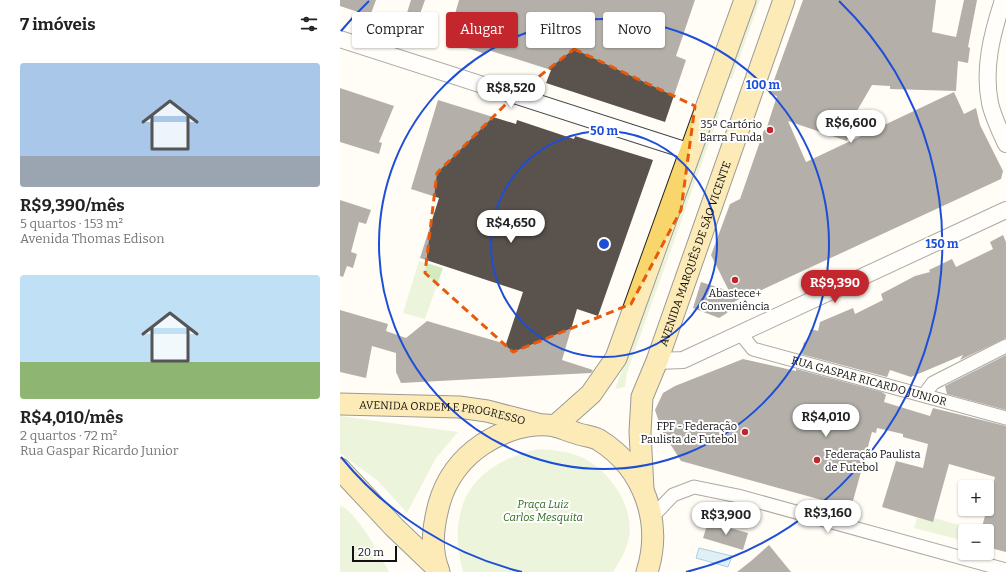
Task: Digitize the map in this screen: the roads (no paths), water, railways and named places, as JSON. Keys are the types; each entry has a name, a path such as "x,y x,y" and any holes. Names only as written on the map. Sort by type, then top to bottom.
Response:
{"main road":[{"path":"550,426 591,394 616,358 745,0"},
{"name":"AVENIDA MARQUÊS DE SÃO VICENTE","path":"643,489 640,432 642,397 657,361 784,0"},
{"name":"AVENIDA ORDEM E PROGRESSO","path":"340,404 459,407 487,411 550,426"},
{"path":"439,570 434,548 434,525 443,491 456,469 474,451 495,437 518,428 550,426 597,439 616,453 631,470 643,489 652,517 653,544 648,572"},
{"path":"340,469 394,527 439,570"}],"street":[{"path":"1004,0 990,49 987,75 990,104 1006,144"},
{"path":"340,39 691,152"},
{"path":"657,361 683,360 1006,210"},
{"name":"RUA GASPAR RICARDO JUNIOR","path":"740,333 753,349 1006,418"},
{"path":"924,395 933,383 1006,346"},
{"path":"652,517 673,495 694,487 738,496 1006,570"}],"water":[{"path":"699,548 732,556 728,567 696,558"}],"place":[{"name":"35º Cartório Barra Funda","path":"770,130"},
{"name":"Abastece+ Conveniência","path":"735,280"},
{"name":"FPF - Federação Paulista de Futebol","path":"745,432"},
{"name":"Federação Paulista de Futebol","path":"817,460"}],"park label":[{"name":"Praça Luiz Carlos Mesquita","path":"543,510"}]}
